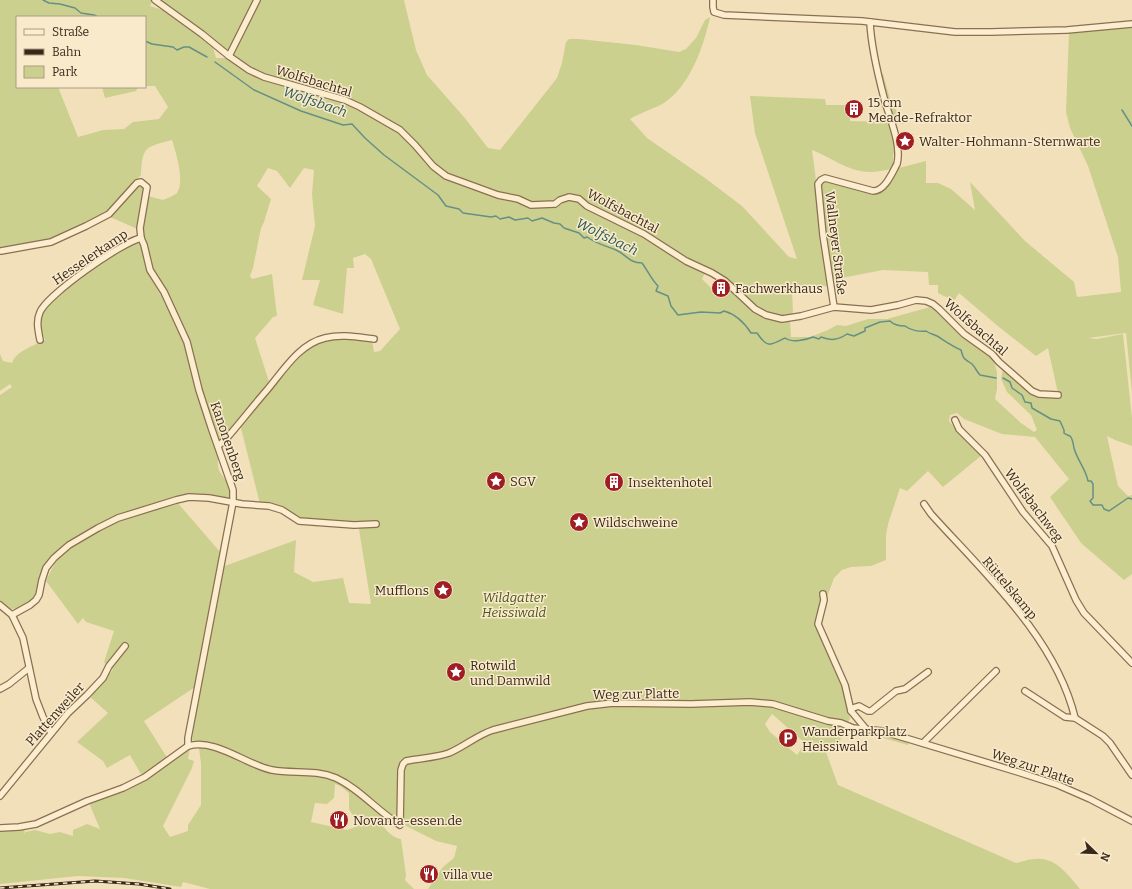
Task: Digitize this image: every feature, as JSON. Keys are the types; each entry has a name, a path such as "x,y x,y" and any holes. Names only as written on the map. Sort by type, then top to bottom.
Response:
{"street":[{"name":"Wolfsbachtal","path":"155,0 249,70 264,77 345,100 400,130 415,145 432,166 446,176 498,195 518,199 531,205 539,206 555,204 560,200 569,197 579,199 587,206 644,234 686,261 725,281 755,309 766,315 782,319 801,316 834,307 871,310 916,300 926,301 939,309 964,334 992,354 1032,391 1038,394 1058,395"},
{"path":"229,56 258,0"},
{"path":"713,0 714,12 724,15 870,22 955,32 1067,30 1132,24"},
{"name":"Wallneyer Straße","path":"834,307 823,235 818,184 825,178 873,191 878,190 882,187 898,160 897,145 878,72 870,22"},
{"name":"Kanonenberg","path":"2,251 51,242 109,214 137,183 141,182 147,187 140,228 141,238 150,270 164,292 187,342 199,390 233,490 233,502 188,738 188,746"},
{"name":"Hesselerkamp","path":"40,340 37,323 40,312 48,301 67,284 105,258 135,239 141,238"},
{"path":"218,446 226,439 288,363 314,341 343,335 374,339"},
{"name":"Wolfsbachweg","path":"955,420 959,429 985,455 1023,512 1052,546 1080,607 1132,663"},
{"path":"12,615 36,600 39,595 44,574 54,558 69,545 109,522 176,500 189,497 209,498 276,508 299,520 354,525 376,524"},
{"name":"Rüttelskamp","path":"924,504 931,514 1009,599 1048,654 1062,681 1072,706 1074,718"},
{"path":"823,594 824,600 818,624 845,685 851,711 866,729"},
{"path":"0,605 12,615 23,638 36,699 51,733"},
{"name":"Plattenweiler","path":"0,796 68,713 103,678 109,666 125,646"},
{"path":"0,689 9,684 29,668"},
{"path":"923,743 996,671"},
{"path":"851,711 853,708 858,706 868,711 871,710 896,691 905,689 928,672"},
{"path":"1025,691 1064,716 1074,718 1104,736 1132,775"},
{"name":"Weg zur Platte","path":"188,746 196,744 212,747 271,770 318,773 336,778 345,783 400,825 401,770 404,762 436,757 451,752 484,733 493,730 587,706 613,703 773,704 828,721 841,723 852,728 882,731 1058,786 1090,799 1132,821"},
{"path":"0,828 20,827 36,824 87,801 123,788 145,777 188,746"}],"green space":[{"name":"Wildgatter Heissiwald","path":"0,0 151,0 150,6 169,12 203,36 213,47 216,58 228,58 246,71 301,88 307,93 328,100 330,91 252,70 233,56 232,52 259,0 404,0 416,50 427,75 464,117 488,148 500,150 557,78 562,63 566,42 569,39 636,45 679,52 686,49 696,38 705,20 710,17 700,52 688,76 681,86 673,96 664,103 630,119 647,138 705,178 742,206 789,257 797,259 755,133 750,96 825,99 826,105 850,105 850,121 889,122 896,145 892,169 873,172 854,170 812,150 830,286 805,287 792,292 793,311 790,321 791,337 810,337 837,325 846,326 868,319 887,319 930,307 941,314 993,358 997,372 997,389 995,399 1021,423 1034,432 1037,430 1031,415 1007,392 1001,379 1003,368 1033,394 1059,398 1048,348 1036,356 959,293 954,301 938,293 938,285 929,285 928,272 883,270 831,280 819,187 823,181 826,180 878,193 895,169 926,161 926,183 938,183 951,189 975,210 970,182 1025,241 1074,282 1077,297 1121,292 1118,257 1088,166 1070,128 1066,112 1069,32 1132,26 1132,393 1126,333 1088,338 1097,339 1123,334 1132,418 1132,446 1107,436 1118,486 1128,496 1132,495 1132,574 1124,580 1081,543 1050,497 1069,479 1035,437 1002,434 964,419 957,413 950,415 949,421 982,455 943,487 928,471 907,491 900,488 888,524 886,536 886,560 871,566 851,567 842,570 834,578 826,600 822,599 815,624 844,687 850,719 843,728 839,746 826,752 838,785 1016,863 1032,859 1049,861 1061,868 1080,889 428,889 443,867 454,858 457,846 436,841 404,825 399,830 383,816 381,823 392,835 401,839 406,875 405,880 414,889 210,889 183,882 181,887 124,878 78,876 0,884 0,831 25,828 24,835 25,832 35,830 50,834 60,832 73,836 73,830 87,824 100,829 89,803 128,790 147,779 190,748 188,759 194,761 192,768 163,826 170,837 188,831 188,825 201,805 201,763 198,741 192,740 202,675 222,567 296,540 294,572 313,582 343,578 349,603 371,604 358,523 298,519 260,504 239,420 223,439 219,440 214,431 202,390 191,342 170,296 153,269 142,231 110,217 108,213 79,229 76,227 59,237 0,251","holes":["172,140 180,174 177,193 163,200 144,195 146,187 135,181 141,175 144,153 147,149 156,144","268,168 277,171 290,188 304,168 314,170 312,194 315,226 302,280 320,280 313,305 343,314 347,268 354,268 353,258 365,254 371,259 400,329 380,351 374,352 372,341 342,338 322,342 305,351 297,358 271,388 255,338 273,317 277,316 272,274 252,279 250,276 261,228 271,199 257,186","707,269 719,274 735,288 724,297 721,294 719,296 702,279","772,714 805,743 797,755 770,732 765,724","335,784 349,793 349,809 356,821 355,827 347,830 311,822 315,803 327,804 334,798"]},
{"path":"157,0 255,0 228,51 225,52 219,43"},
{"path":"881,74 883,74 890,99 904,124 892,122"},
{"path":"102,88 138,88 136,91 105,98"},
{"path":"136,241 140,242 149,275 175,319 185,341 219,456 219,469 229,485 230,498 182,496 84,534 45,568 37,594 31,602 24,608 10,609 0,601 0,395 12,387 10,384 0,391 0,354 3,361 12,363 17,355 31,346 45,340 40,322 41,316 46,307 55,297 83,275"},
{"path":"176,501 221,553 195,687 144,721 168,759 142,776 130,755 107,768 103,761 77,742 108,713 89,696 113,670 104,662 114,631 86,622 83,618 78,624 46,581 61,555 76,542 89,534 117,520"},
{"path":"871,732 909,742 908,745 869,734"}],"waterway":[{"name":"Wolfsbach","path":"43,0 49,3 75,8 81,13 96,16"},
{"name":"Wolfsbach","path":"146,41 152,44 173,47 177,50 184,47 189,47 207,57"},
{"name":"Wolfsbach","path":"215,62 254,90 301,111 343,125 352,124 384,155 438,195 446,206 459,209 463,213 491,217 496,216 500,219 509,217 515,220 528,218 532,221 542,218 560,224 564,228 579,233 584,238 587,237 616,250 634,262 642,263 653,281 658,286 656,291 668,296 671,306 678,315 701,312 728,312 736,316 751,333 757,333 763,341 769,344 776,343 785,338 795,341 813,337 819,339 821,337 834,339 841,338 847,334 854,336 865,331 865,328 880,322 890,321 897,325 905,326 909,329 926,331 937,336 961,350 964,358 972,364 980,375 996,378"},
{"path":"1122,110 1132,126"},
{"name":"Wolfsbach","path":"1003,378 1010,382 1012,388 1022,395 1025,402 1031,403 1032,408 1051,419 1060,421 1064,433 1072,439 1075,452 1088,481 1091,481 1093,484 1093,498 1090,501 1093,505 1102,505 1104,509 1109,511 1128,498 1132,499"}],"railway":[{"path":"0,888 95,881 139,884 170,889"}],"place":[{"name":"15 cm Meade-Refraktor","path":"854,109"},
{"name":"Walter-Hohmann-Sternwarte","path":"905,141"},
{"name":"Fachwerkhaus","path":"721,288"},
{"name":"SGV","path":"496,481"},
{"name":"Insektenhotel","path":"614,482"},
{"name":"Wildschweine","path":"579,522"},
{"name":"Mufflons","path":"443,590"},
{"name":"Rotwild und Damwild","path":"456,672"},
{"name":"Wanderparkplatz Heissiwald","path":"788,738"},
{"name":"Novanta-essen.de","path":"339,820"},
{"name":"villa vue","path":"429,874"}]}
